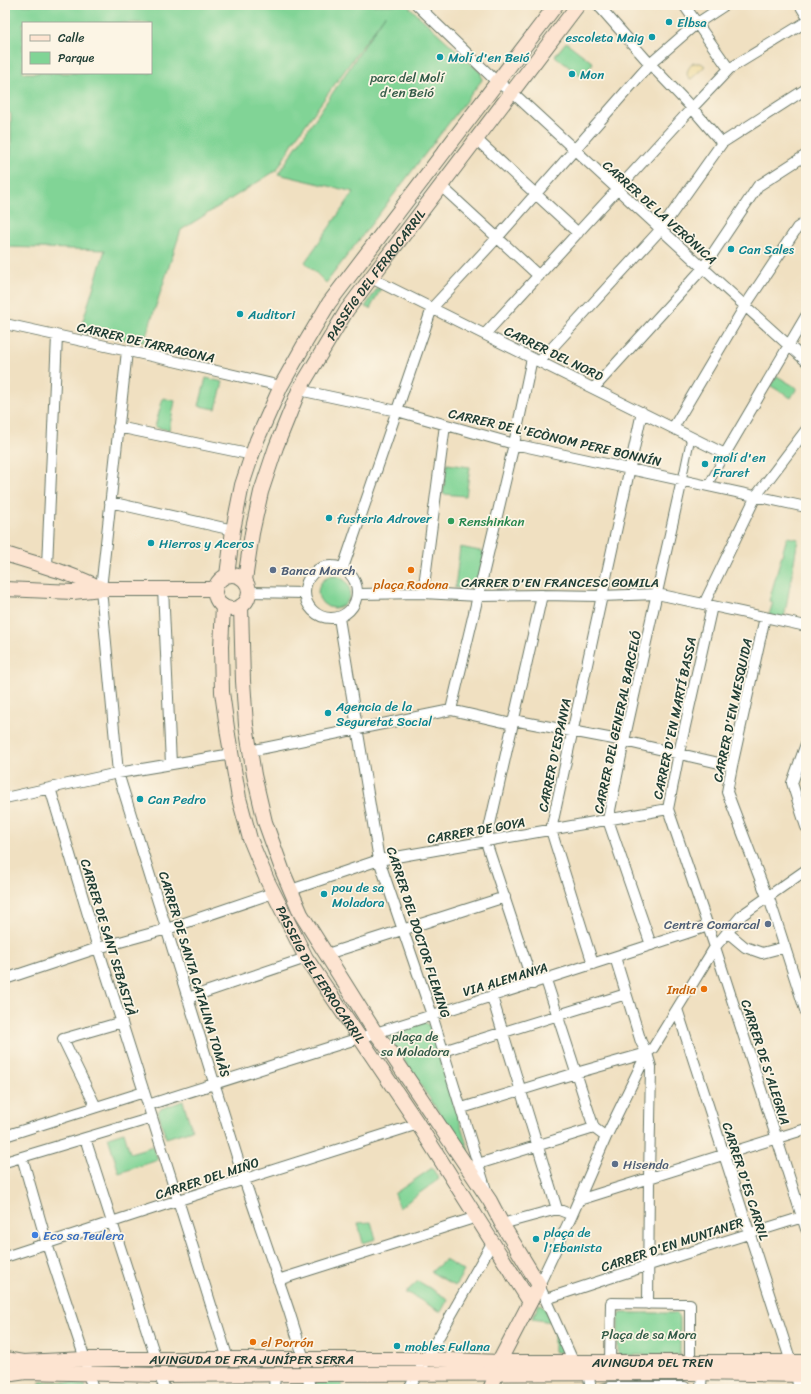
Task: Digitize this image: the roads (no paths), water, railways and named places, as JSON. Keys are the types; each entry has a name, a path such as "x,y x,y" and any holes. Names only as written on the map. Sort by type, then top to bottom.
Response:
{"main road":[{"name":"PASSEIG DEL FERROCARRIL","path":"227,575 233,530 242,486 252,455 280,386 329,303 556,5"},
{"name":"PASSEIG DEL FERROCARRIL","path":"247,586 252,533 262,492 276,447 299,390 346,310 578,5"},
{"path":"5,554 76,576 101,589"},
{"path":"227,575 240,576 247,586 248,597 246,603 241,606 229,608 218,602 216,589 220,580 227,575"},
{"path":"72,592 78,585 76,576"},
{"path":"5,589 72,592 101,589 216,589"},
{"name":"PASSEIG DEL FERROCARRIL","path":"223,606 220,647 222,692 239,798 250,839 273,893 306,958 418,1124 530,1302"},
{"name":"PASSEIG DEL FERROCARRIL","path":"241,606 246,725 254,776 265,822 283,872 301,914 375,1032 490,1201 502,1224 539,1285"},
{"path":"490,1389 498,1368 539,1285"},
{"name":"AVINGUDA DE FRA JUNÍPER SERRA","path":"5,1359 23,1362 85,1359 425,1360 498,1368"},
{"name":"AVINGUDA DEL TREN","path":"579,1369 610,1362 802,1375"},
{"name":"AVINGUDA DEL TREN","path":"696,1367 806,1362"},
{"path":"498,1368 579,1369 696,1367"},
{"name":"AVINGUDA DE FRA JUNÍPER SERRA","path":"5,1374 26,1372 159,1375 418,1373 498,1368"}],"street":[{"name":"CARRER DE LA VERÒNICA","path":"417,5 497,82 512,92 574,151 806,361"},
{"path":"598,5 722,143"},
{"path":"684,5 729,69"},
{"path":"343,568 432,308 497,238 650,64 696,24 725,5"},
{"path":"800,5 806,14"},
{"path":"485,334 729,69 806,22"},
{"path":"451,710 514,444 536,359 661,229 722,143 806,89"},
{"path":"476,139 578,233"},
{"path":"594,388 703,268 758,186 806,155"},
{"path":"440,185 539,276"},
{"path":"673,428 745,306 797,228 806,222"},
{"name":"CARRER DEL NORD","path":"371,278 725,454"},
{"path":"708,485 806,316"},
{"name":"CARRER DE TARRAGONA","path":"5,324 280,386"},
{"path":"47,566 58,336"},
{"name":"CARRER DE SANTA CATALINA TOMÀS","path":"127,351 101,589 118,773 244,1179 290,1311 304,1359"},
{"name":"CARRER DE L'ECÒNOM PERE BONNÍN","path":"299,390 397,411 514,444 806,507"},
{"name":"CARRER D'ESPANYA","path":"593,964 551,830 642,412"},
{"path":"423,593 445,425"},
{"path":"118,427 252,455"},
{"name":"CARRER D'EN MARTÍ BASSA","path":"708,926 668,809 708,605 756,496 806,430"},
{"path":"682,480 691,437"},
{"name":"CARRER DEL GENERAL BARCELÓ","path":"651,945 608,820 682,480"},
{"path":"110,502 233,530"},
{"path":"325,566 343,568 349,572 357,586 358,594 352,609 339,618 331,619 316,614 306,601 306,584 310,576 325,566"},
{"path":"247,586 305,593"},
{"path":"163,588 171,764"},
{"name":"CARRER D'EN FRANCESC GOMILA","path":"358,594 423,593 478,596 542,594 601,596 657,594 806,626"},
{"path":"533,984 486,842 542,594"},
{"name":"CARRER D'EN MESQUIDA","path":"766,617 727,792 767,897 770,901 806,1013"},
{"name":"CARRER DEL DOCTOR FLEMING","path":"339,618 379,860 432,1015 490,1201"},
{"path":"250,751 451,710 513,722 572,730 732,766"},
{"path":"806,744 792,783 806,827"},
{"path":"5,798 118,773 232,754"},
{"name":"CARRER DE SANT SEBASTIÀ","path":"50,788 98,948 152,1118"},
{"name":"CARRER DE GOYA","path":"291,890 379,860 668,809"},
{"path":"462,1108 647,1053 653,1048 716,947 727,932 742,915 806,870"},
{"path":"5,979 98,948 167,929 273,893"},
{"path":"327,954 403,931 505,897"},
{"name":"VIA ALEMANYA","path":"148,1105 375,1032 546,980 708,926"},
{"name":"CARRER DE S'ALEGRIA","path":"708,926 804,1216 806,1229"},
{"path":"727,932 745,947 762,952 785,947"},
{"path":"615,957 641,1042 647,1053 651,1067 648,1304"},
{"path":"188,998 306,958"},
{"path":"546,980 594,1128 606,1137"},
{"path":"443,1050 626,994"},
{"path":"492,997 557,1210"},
{"name":"CARRER D'ES CARRIL","path":"677,1009 791,1362"},
{"path":"96,1107 63,1039 122,1022"},
{"path":"591,1389 579,1369 539,1285 572,1216 606,1137 647,1053"},
{"path":"5,1136 144,1092"},
{"path":"5,1162 152,1118 228,1359"},
{"name":"CARRER DEL MIÑO","path":"5,1257 418,1124"},
{"path":"478,1164 594,1128"},
{"path":"579,1200 806,1129"},
{"path":"85,1138 156,1359"},
{"path":"22,1157 47,1244 85,1359 93,1389"},
{"path":"502,1224 557,1210 572,1216"},
{"name":"CARRER D'EN MUNTANER","path":"546,1299 804,1216"},
{"path":"278,1280 477,1217"},
{"path":"409,1389 492,1243"},
{"path":"610,1362 611,1303 690,1304 696,1367 701,1389"},
{"path":"274,1389 276,1374"},
{"path":"306,1374 311,1389"},
{"path":"159,1375 165,1389"},
{"path":"798,1389 802,1375"},
{"path":"603,1389 610,1387 684,1387 689,1389"}],"place":[{"name":"Elbsa","path":"669,22"},
{"name":"escoleta Maig","path":"652,37"},
{"name":"Molí d'en Beió","path":"440,57"},
{"name":"Mon","path":"572,74"},
{"name":"Can Sales","path":"731,249"},
{"name":"Auditori","path":"240,314"},
{"name":"molí d'en Fraret","path":"705,464"},
{"name":"fusteria Adrover","path":"329,518"},
{"name":"Renshinkan","path":"451,521"},
{"name":"Hierros y Aceros","path":"151,543"},
{"name":"Banca March","path":"273,570"},
{"name":"plaça Rodona","path":"411,570"},
{"name":"Agencia de la Seguretat Social","path":"328,713"},
{"name":"Can Pedro","path":"140,799"},
{"name":"pou de sa Moladora","path":"324,894"},
{"name":"Centre Comarcal","path":"768,924"},
{"name":"India","path":"704,989"},
{"name":"Hisenda","path":"615,1164"},
{"name":"Eco sa Teulera","path":"35,1235"},
{"name":"plaça de l'Ebanista","path":"536,1239"},
{"name":"el Porrón","path":"253,1342"},
{"name":"mobles Fullana","path":"397,1346"}],"park label":[{"name":"parc del Molí d'en Beió","path":"407,84"},
{"name":"plaça de sa Moladora","path":"415,1044"},
{"name":"Plaça de sa Mora","path":"649,1334"}]}
